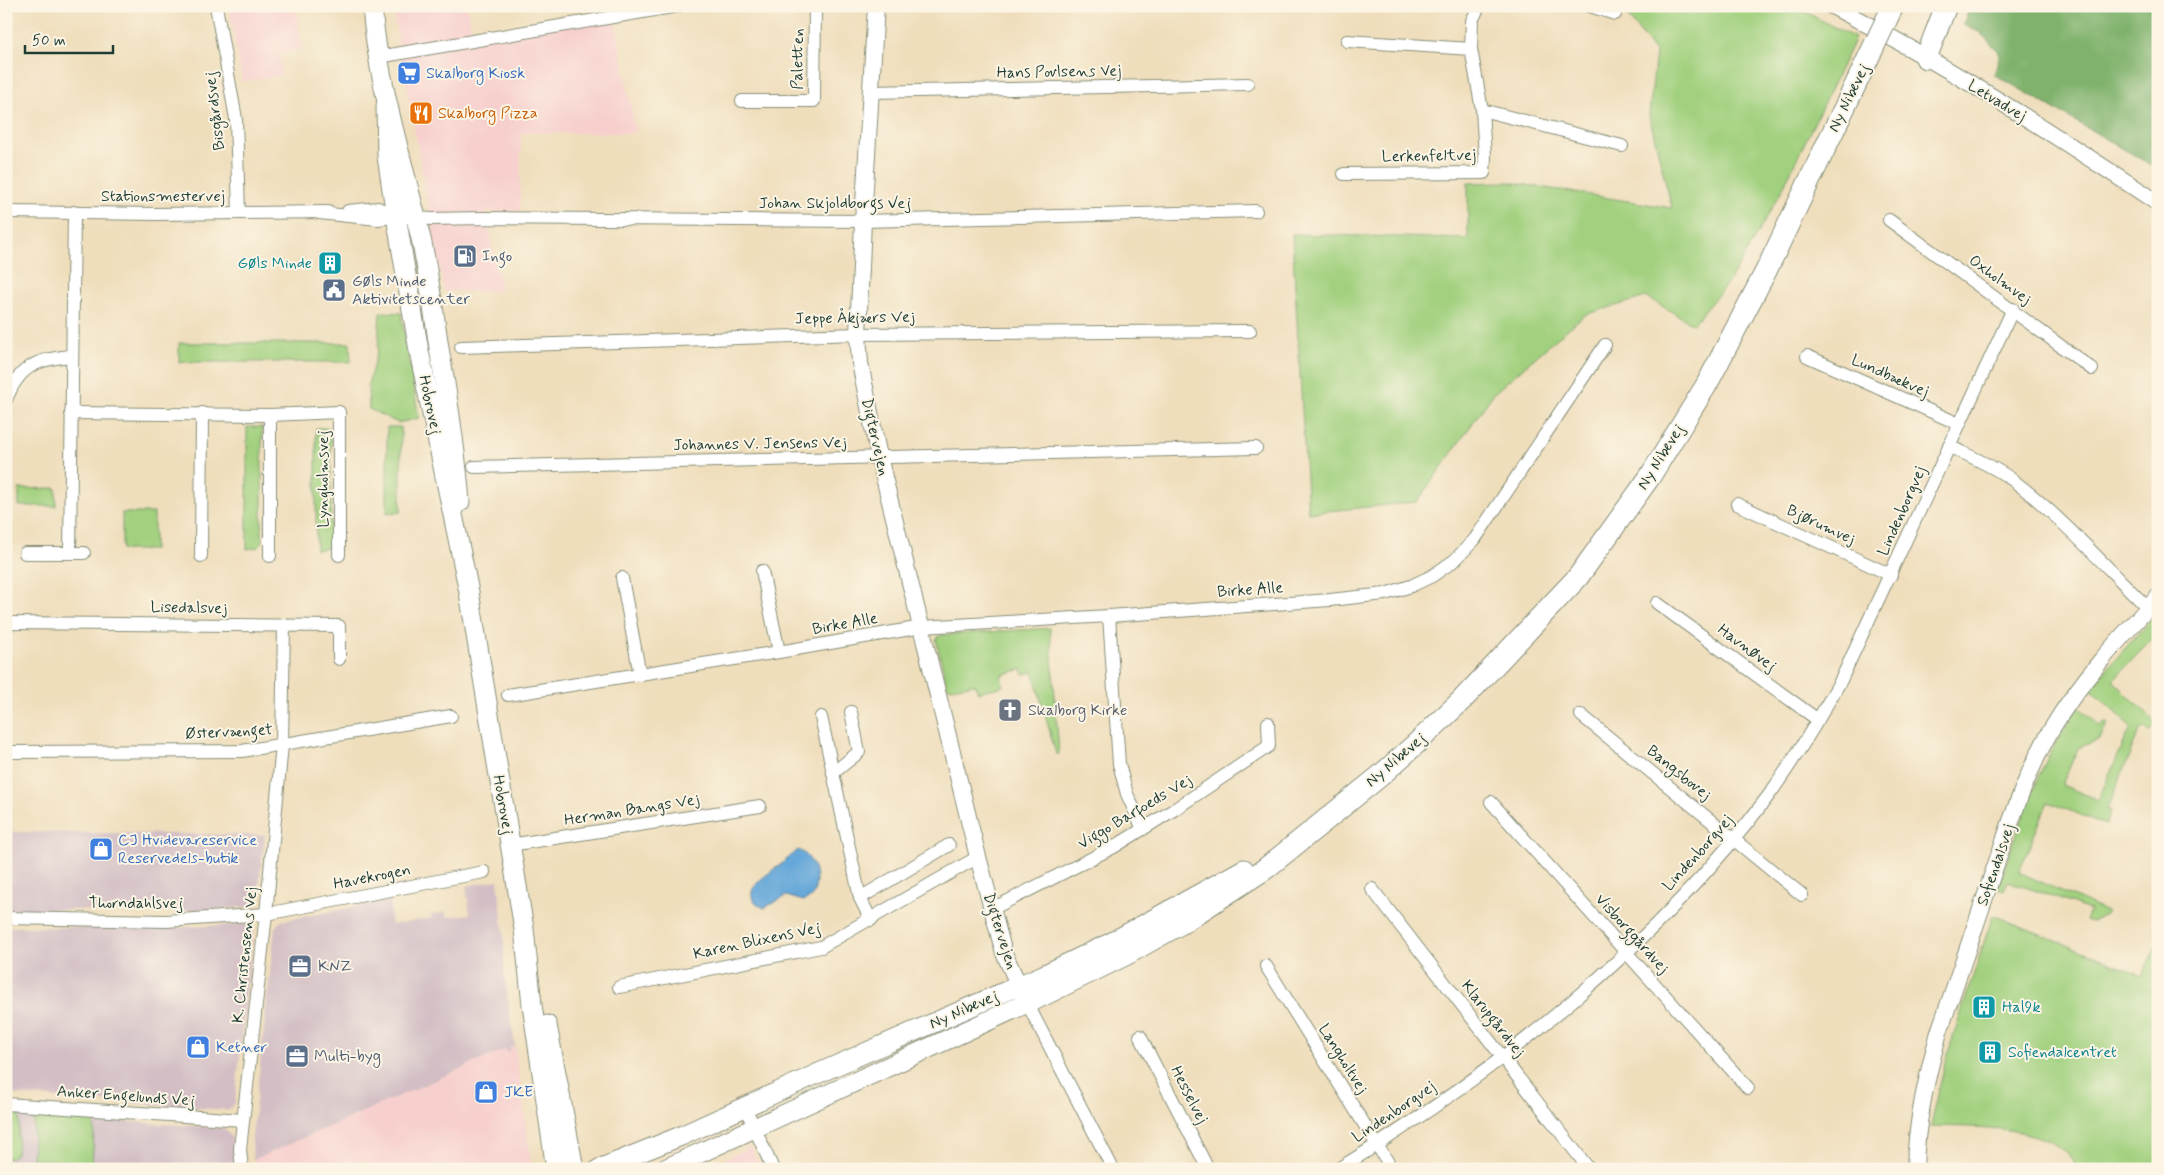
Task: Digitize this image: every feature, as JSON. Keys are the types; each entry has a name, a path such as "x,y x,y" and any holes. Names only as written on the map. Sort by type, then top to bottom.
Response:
{"highway":[{"name":"Ny Nibevej","path":"1023,994 1125,955 1206,909 1266,869 1387,769 1462,700 1578,577 1649,478 1707,384 1766,271 1893,6"},
{"path":"1926,58 1946,6"},
{"name":"Ny Nibevej","path":"1244,869 1317,826"}],"main road":[{"name":"Hobrovej","path":"364,6 374,37 386,106 401,154 405,217 422,247 454,438 469,592 524,929 556,1169"},
{"name":"Hobrovej","path":"372,6 374,37"},
{"name":"Ny Nibevej","path":"665,1169 754,1128 1023,994 1244,869"},
{"name":"Hobrovej","path":"524,929 542,1003 574,1169"},
{"name":"Ny Nibevej","path":"598,1169 681,1136 818,1073 1023,994"},
{"path":"542,1075 565,1169"},
{"path":"628,1169 681,1136"}],"street":[{"name":"Bisgårdsvej","path":"216,6 236,119 239,213"},
{"path":"378,57 678,6"},
{"name":"Paletten","path":"742,100 814,101 815,6"},
{"name":"Digtervejen","path":"876,6 863,220 858,334 860,363 879,457 978,857 1004,953 1023,994"},
{"name":"Lerkenfeltvej","path":"1344,174 1484,173 1485,157 1482,110 1471,49 1472,21 1479,6"},
{"path":"1590,6 1615,14"},
{"name":"Letvadvej","path":"1832,6 1926,58 2082,152 2158,203"},
{"path":"1347,40 1471,49"},
{"name":"Hans Povlsens Vej","path":"871,92 1248,84"},
{"path":"1482,110 1622,146"},
{"name":"Stationsmestervej","path":"6,212 156,214 319,213 378,208 405,217"},
{"name":"Johan Skjoldborgs Vej","path":"405,217 431,219 863,220 1256,211"},
{"path":"70,553 74,212"},
{"name":"Oxholmvej","path":"1889,220 2092,368"},
{"name":"Lindenborgvej","path":"1338,1169 1377,1145 1502,1057 1574,998 1682,897 1734,839 1769,794 1818,720 1841,680 2013,309"},
{"name":"Jeppe Åkjærs Vej","path":"461,347 858,334 1250,331"},
{"name":"Birke Alle","path":"508,695 640,675 922,627 1316,602 1385,594 1411,586 1432,576 1454,560 1475,539 1604,345"},
{"path":"6,400 19,375 36,362 49,358 71,356"},
{"name":"Lundbækvej","path":"1807,356 1959,424"},
{"name":"Lyngholmsvej","path":"71,413 270,415 340,412 339,555"},
{"path":"201,556 202,413"},
{"path":"270,415 270,556"},
{"path":"1949,446 1989,465 2013,480 2153,602"},
{"name":"Johannes V. Jensens Vej","path":"474,467 1256,448"},
{"name":"Bjørumvej","path":"1737,504 1891,575"},
{"path":"25,553 84,553"},
{"path":"762,570 779,652"},
{"path":"622,578 640,675"},
{"name":"Havnøvej","path":"1657,602 1818,720"},
{"name":"Sofiendalsvej","path":"1915,1169 1920,1115 1930,1062 2009,826 2027,781 2051,731 2079,688 2113,645 2153,602"},
{"path":"1109,616 1119,764 1127,794 1143,829"},
{"name":"Lisedalsvej","path":"6,623 339,626 339,659"},
{"name":"K. Christensens Vej","path":"242,1169 240,1149 266,914 282,746 284,625"},
{"path":"832,773 859,752 852,712"},
{"name":"Bangsbovej","path":"1581,715 1802,895"},
{"name":"Østervænget","path":"6,752 242,751 282,746 451,716"},
{"path":"821,716 860,898 871,920"},
{"name":"Viggo Barfoeds Vej","path":"992,909 1114,847 1269,746 1268,722"},
{"name":"Visborggårdvej","path":"1491,802 1748,1088"},
{"name":"Herman Bangs Vej","path":"510,845 760,806"},
{"path":"860,898 949,845"},
{"name":"Karen Blixens Vej","path":"619,987 821,947 978,857"},
{"name":"Havekrogen","path":"266,914 484,872"},
{"name":"Klarupgårdvej","path":"1372,889 1589,1169"},
{"name":"Thorndahlsvej","path":"6,918 166,921 266,914"},
{"name":"Langholtvej","path":"1266,966 1392,1169"},
{"path":"1023,994 1113,1169"},
{"name":"Hesselvej","path":"1140,1036 1208,1169"},
{"name":"Anker Engelunds Vej","path":"6,1104 243,1120"},
{"path":"745,1107 773,1169"}],"shaded area":[{"path":"229,6 295,6 303,49 279,53 282,75 242,82"},
{"path":"392,6 467,6 473,36 614,14 636,133 521,133 520,212 485,211 501,291 444,291"},
{"path":"6,832 265,835 257,901 251,907 178,911 6,909"},
{"path":"498,880 504,937 504,974 515,1046 510,1047 511,1050 507,1052 506,1049 253,1160 252,1138 275,927 281,921 390,900 391,925 432,918 431,915 445,912 447,917 470,914 466,886"},
{"path":"248,924 253,930 235,1103 228,1110 6,1094 6,927 165,928"},
{"path":"515,1046 532,1169 254,1169 253,1160 506,1049 511,1050 510,1047"},
{"path":"6,1114 224,1128 232,1138 234,1169 6,1169"},
{"path":"750,1147 761,1169 703,1169"}],"green space":[{"path":"1623,6 1794,6 1855,38 1780,194 1731,279 1693,324 1646,297 1584,315 1494,393 1417,502 1308,513 1292,234 1468,239 1468,183 1508,182 1672,208 1649,115 1656,53 1622,9"},
{"path":"1970,6 2158,6 2158,169 1994,74 1998,65 1999,52 1979,32 1963,25"},
{"path":"380,312 401,313 419,418 398,423 369,409 368,385 378,349"},
{"path":"179,343 350,343 351,362 179,362"},
{"path":"247,427 262,427 262,542 259,547 247,549"},
{"path":"387,427 401,427 401,512 387,513"},
{"path":"316,428 331,428 331,543 327,548 316,550"},
{"path":"56,488 56,506 19,506 19,489"},
{"path":"122,513 154,513 154,550 122,550"},
{"path":"2158,611 2158,633 2113,680 2157,724 2149,732 2145,728 2140,730 2107,809 2111,811 2106,825 2048,802 2019,872 2107,912 2104,916 2091,922 2086,920 2090,910 2008,881 2004,890 1997,888 2037,779 2056,742 2078,706 2100,726 2106,721 2108,723 2100,739 2078,748 2062,785 2098,800 2131,727 2090,688"},
{"path":"1050,628 1059,754 1056,754 1033,672 1023,674 1022,669 1001,675 1004,686 978,692 975,684 951,688 947,686 936,640 940,635"},
{"path":"1993,915 2142,975 2158,942 2158,1169 2078,1169 2067,1154 2052,1143 2033,1135 1991,1128 1931,1126 1945,1062"},
{"path":"6,1114 20,1115 17,1153 10,1158 6,1158"},
{"path":"39,1116 95,1120 92,1163 32,1159 34,1121"}],"water":[{"path":"799,850 809,859 815,871 816,884 812,897 803,901 786,896 764,908 755,902 752,896 753,889 757,883"}],"place":[{"name":"Skalborg Kiosk","path":"409,73"},
{"name":"Skalborg Pizza","path":"421,113"},
{"name":"Ingo","path":"465,256"},
{"name":"Gøls Minde","path":"330,263"},
{"name":"Gøls Minde Aktivitetscenter","path":"334,290"},
{"name":"Skalborg Kirke","path":"1010,710"},
{"name":"CJ Hvidevareservice Reservedels-butik","path":"101,849"},
{"name":"KNZ","path":"300,966"},
{"name":"Hal9k","path":"1984,1007"},
{"name":"Ketner","path":"198,1047"},
{"name":"Sofiendalcentret","path":"1990,1052"},
{"name":"Multi-byg","path":"297,1056"},
{"name":"JKE","path":"486,1092"}]}
